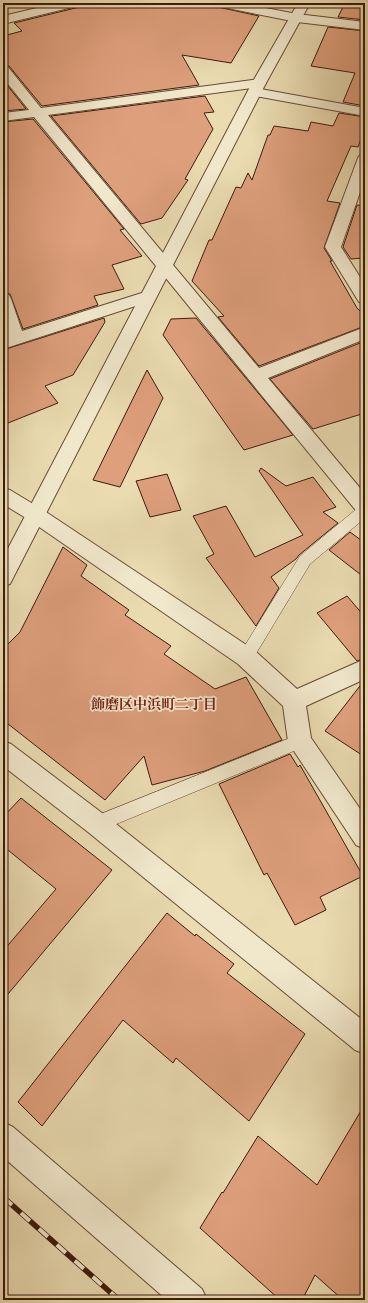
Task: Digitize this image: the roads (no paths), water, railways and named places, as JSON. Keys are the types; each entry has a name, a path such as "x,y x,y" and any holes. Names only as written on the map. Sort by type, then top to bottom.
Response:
{"street":[{"path":"3,20 73,3"},
{"path":"222,3 297,18 365,26"},
{"path":"3,578 257,87 297,18 304,3"},
{"path":"3,70 365,509"},
{"path":"3,117 257,87 365,112"},
{"path":"365,158 333,247 365,298"},
{"path":"3,299 10,341 148,296"},
{"path":"256,376 365,332"},
{"path":"3,495 36,515 246,657 294,701 300,741 365,837"},
{"path":"294,701 365,670"},
{"path":"3,752 97,824 365,1040"},
{"path":"3,1137 191,1300"}],"lane":[{"path":"246,657 305,560 365,509"},
{"path":"97,824 300,741"}],"railway":[{"path":"3,1197 119,1300"}],"district":[{"name":"飾磨区中浜町二丁目","path":"154,704"}]}
